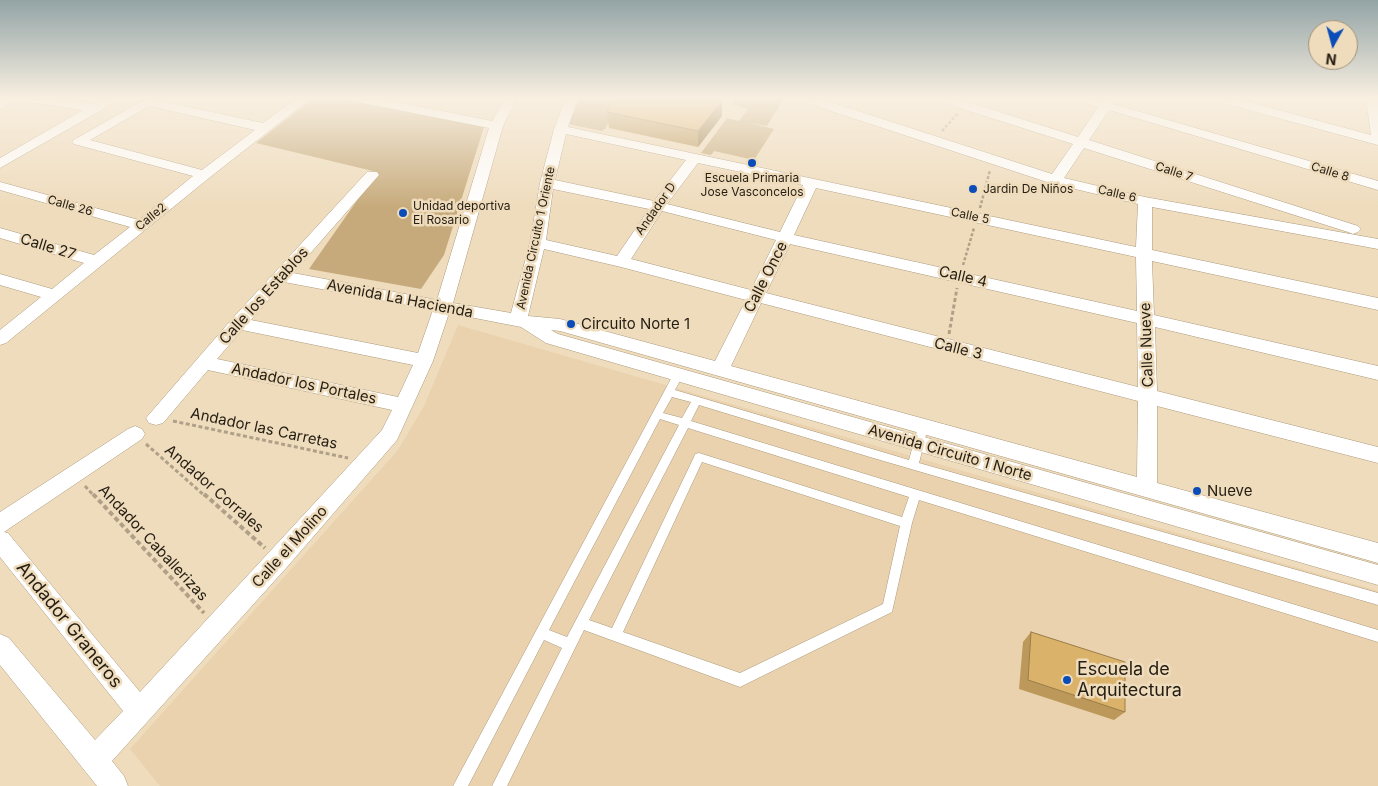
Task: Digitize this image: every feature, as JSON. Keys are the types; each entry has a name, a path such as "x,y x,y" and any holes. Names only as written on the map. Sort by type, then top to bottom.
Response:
{"street":[{"path":"0,164 50,135"},
{"path":"90,135 79,141 204,175"},
{"name":"Calle2","path":"0,339 8,324 53,295 257,135"},
{"name":"Calle el Molino","path":"95,760 368,462 390,434 424,361 443,307 493,135"},
{"name":"Avenida Circuito 1 Oriente","path":"521,322 538,243 547,182 559,135"},
{"name":"Calle 5","path":"587,135 1378,304"},
{"name":"Calle 6","path":"916,135 1055,180 1146,201 1378,244"},
{"name":"Calle 7","path":"1058,135 1378,237"},
{"path":"1055,180 1086,135"},
{"name":"Calle 8","path":"1213,135 1378,186"},
{"path":"1358,135 1378,140"},
{"name":"Andador D","path":"620,262 658,206 694,158"},
{"name":"Calle los Establos","path":"156,418 205,364 238,323 372,175"},
{"name":"Calle 4","path":"547,182 1378,373"},
{"name":"Calle Once","path":"720,370 811,184"},
{"name":"Calle 26","path":"1,186 140,226"},
{"path":"1217,214 1222,188"},
{"name":"Calle Nueve","path":"1146,201 1144,254 1148,396 1147,489"},
{"name":"Calle 27","path":"0,233 95,261"},
{"name":"Calle 3","path":"538,243 620,262 755,298 1378,455"},
{"name":"Avenida La Hacienda","path":"281,276 521,322"},
{"path":"0,279 53,295"},
{"name":"Avenida Circuito 1 Norte","path":"521,322 560,325 720,370 921,435 1378,575"},
{"name":"Avenida Circuito 1 Norte","path":"521,322 552,340 674,384 921,435 1147,489 1378,553"},
{"path":"238,323 424,361"},
{"name":"Andador los Portales","path":"205,364 403,405"},
{"path":"0,524 135,434"},
{"name":"Andador Graneros","path":"0,540 139,711"},
{"path":"0,646 95,760 114,786"}],"lane":[{"path":"460,786 674,384 697,400 913,465 1378,599"},
{"path":"499,786 581,622 697,400"},
{"path":"658,415 1378,636"},
{"path":"913,465 921,435"},
{"path":"615,634 699,457 906,523"},
{"path":"581,622 740,680 888,608 906,523 915,494"},
{"path":"541,633 570,645"}],"path":[{"path":"933,141 939,135"},
{"path":"946,346 960,276 992,160"},
{"name":"Andador las Carretas","path":"156,418 368,462"},
{"name":"Andador Corrales","path":"135,434 279,560"},
{"name":"Andador Caballerizas","path":"74,474 216,626"}],"shaded area":[{"name":"Unidad deportiva El Rosario","path":"267,135 482,135 444,255 421,289 309,269 377,172 256,143"},
{"path":"715,135 770,135 754,160 714,151 711,155 701,153"},
{"path":"458,325 1378,591 1378,786 160,786 130,749 398,450 424,406"}],"building":[{"name":"Escuela de Arquitectura","path":"1031,632 1125,662 1125,712 1028,680"}],"place":[{"name":"Escuela Primaria Jose Vasconcelos","path":"752,163"},
{"name":"Jardin De Niños","path":"973,189"},
{"name":"Unidad deportiva El Rosario","path":"403,213"},
{"name":"Circuito Norte 1","path":"571,324"},
{"name":"Nueve","path":"1197,491"},
{"name":"Escuela de Arquitectura","path":"1067,680"}]}
